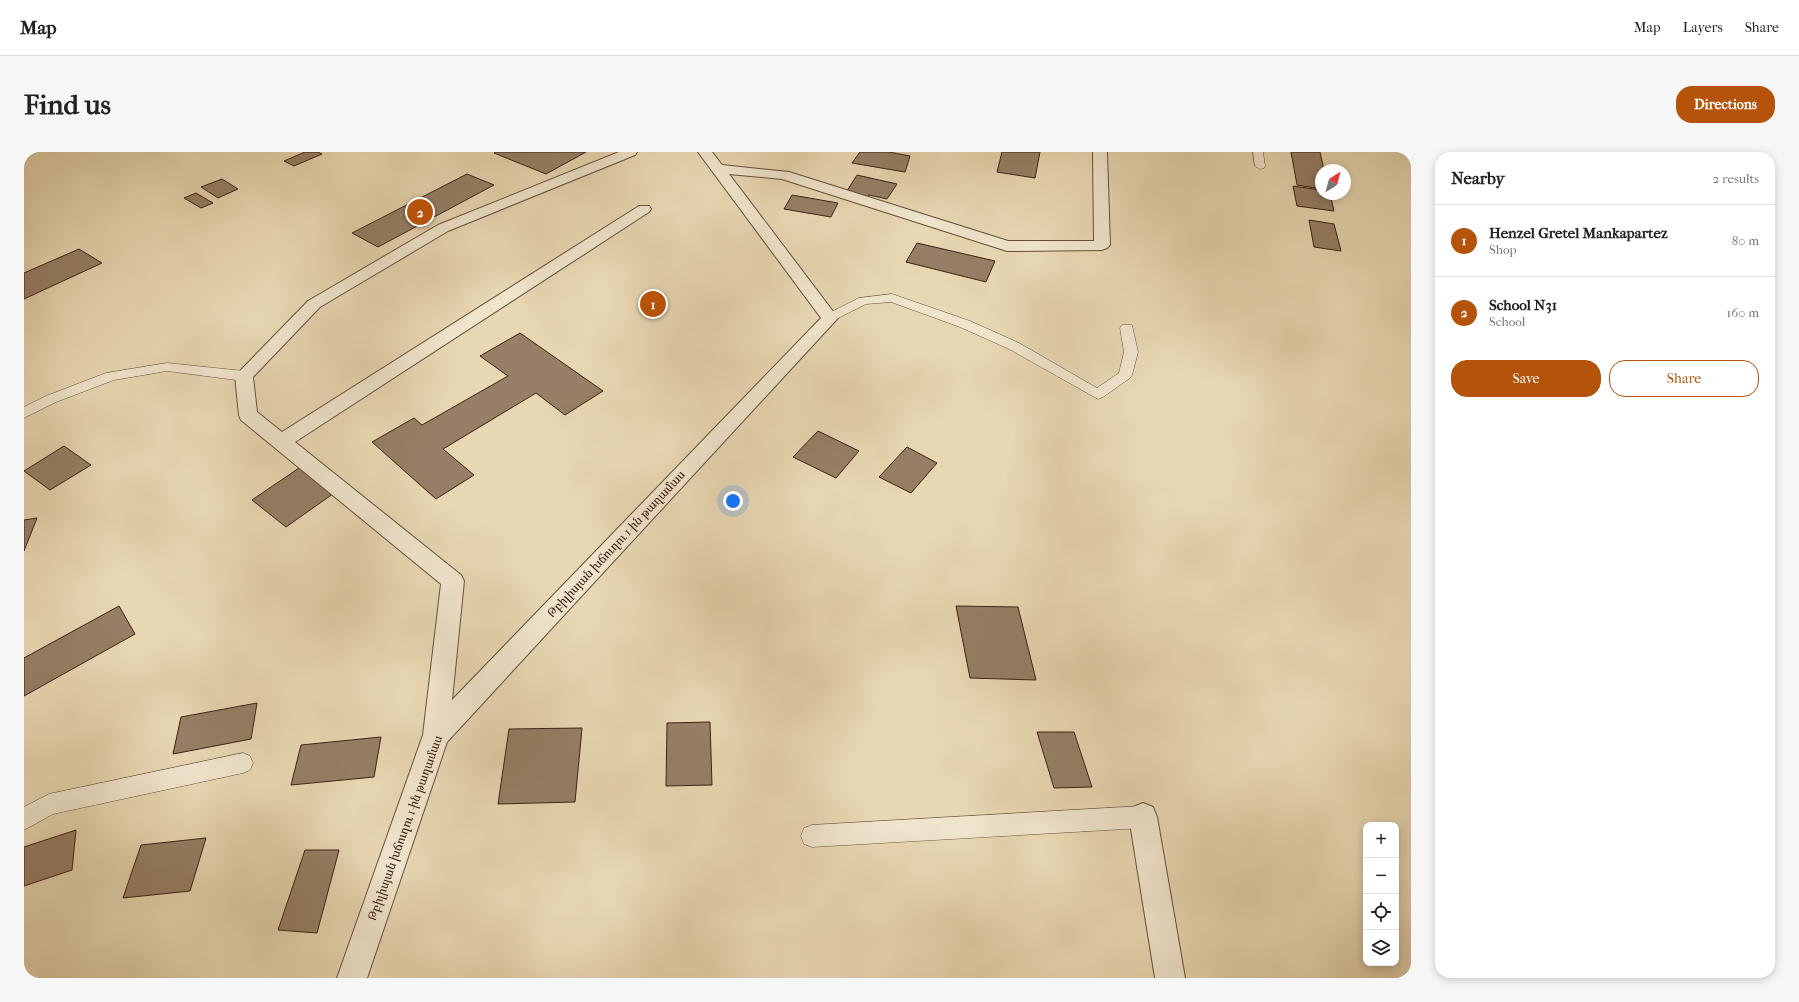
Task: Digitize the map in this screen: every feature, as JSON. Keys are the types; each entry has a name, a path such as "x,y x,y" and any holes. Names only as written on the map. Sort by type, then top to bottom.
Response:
{"street":[{"path":"436,735 453,581 248,416 244,376 314,304 443,228 630,152"},
{"path":"705,152 830,318"},
{"path":"718,169 784,175 1008,246 1102,245 1100,152"},
{"path":"280,442 644,208"},
{"name":"Թբիլիսյան խճուղու 1-ին թաղամաս","path":"352,978 436,735 830,318"},
{"path":"1143,816 1170,978"}],"lane":[{"path":"1258,152 1260,166"},
{"path":"830,318 863,301 892,298 965,324 1014,346 1098,394 1125,375 1131,352 1127,328"},
{"path":"24,413 50,399 111,376 167,367 244,376"},
{"path":"24,819 49,804 243,763"},
{"path":"812,836 1143,816"}],"building":[{"path":"305,152 318,152 322,154 294,166 284,161"},
{"path":"586,152 546,174 494,153"},
{"path":"860,152 889,152 910,156 905,172 852,163"},
{"path":"1002,152 1040,152 1035,178 997,172"},
{"path":"1291,152 1320,152 1323,164 1315,164 1315,188 1297,185"},
{"path":"467,174 494,185 378,247 352,233"},
{"path":"857,175 897,184 887,199 869,195 866,199 845,194"},
{"path":"222,179 238,189 218,198 201,187"},
{"path":"1293,186 1315,189 1315,200 1331,200 1334,211 1297,206"},
{"path":"196,193 213,203 201,208 184,198"},
{"path":"792,195 838,203 831,217 784,209"},
{"path":"1309,220 1334,224 1341,251 1314,247"},
{"path":"917,243 995,261 986,282 906,262"},
{"path":"79,249 102,263 24,299 24,273"},
{"path":"520,333 603,391 565,415 536,393 443,449 474,475 436,499 372,442 414,418 422,425 508,376 480,356"},
{"path":"818,431 859,451 836,478 793,457"},
{"path":"64,446 91,465 50,490 24,471"},
{"path":"907,447 937,463 911,493 879,477"},
{"path":"302,466 337,491 286,527 252,500"},
{"path":"37,518 24,551 24,520"},
{"path":"119,606 135,634 24,696 24,658"},
{"path":"956,606 1018,607 1036,680 970,678"},
{"path":"257,703 251,739 173,754 181,717"},
{"path":"710,722 712,785 666,786 667,723"},
{"path":"582,728 575,802 498,804 509,729"},
{"path":"1037,732 1074,732 1092,787 1054,788"},
{"path":"381,737 374,777 291,785 301,745"},
{"path":"76,830 72,870 24,886 24,847"},
{"path":"206,838 190,891 123,898 141,845"},
{"path":"305,850 339,850 317,933 278,930"}],"place":[{"name":"School N31","path":"420,212"},
{"name":"Henzel Gretel Mankapartez","path":"653,304"}]}
